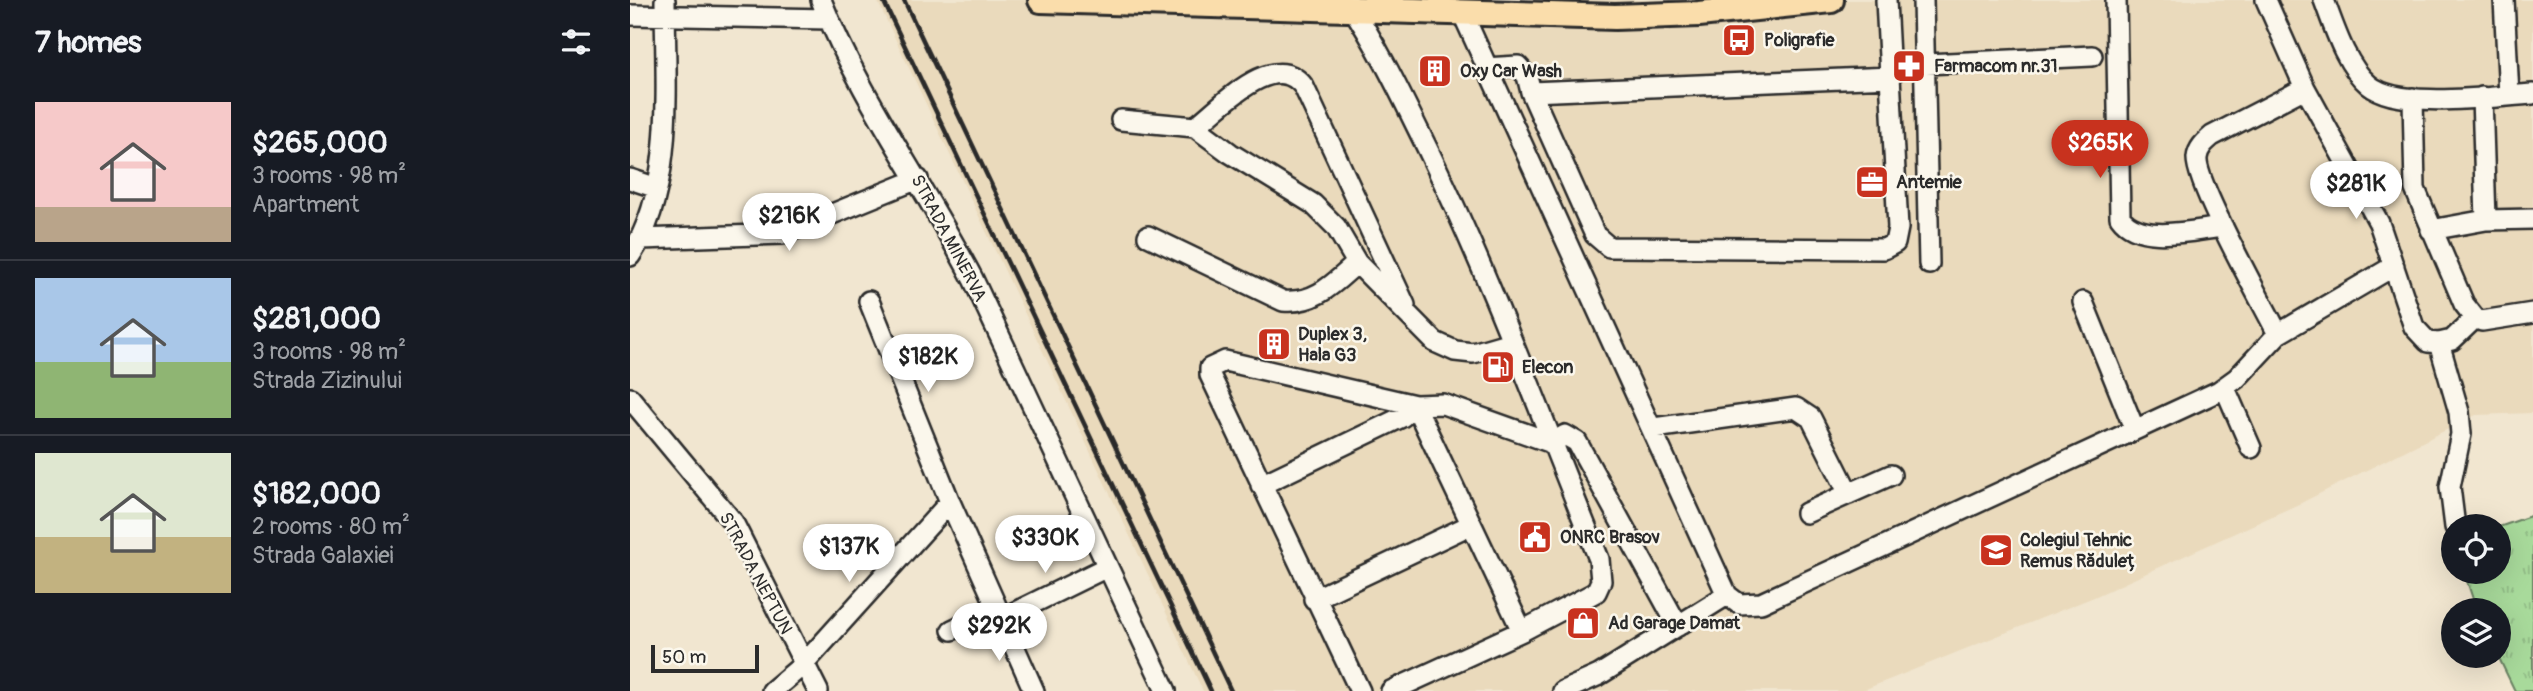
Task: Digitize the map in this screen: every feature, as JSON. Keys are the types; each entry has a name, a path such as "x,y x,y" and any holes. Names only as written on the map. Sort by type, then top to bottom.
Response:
{"main road":[{"path":"1041,0 1350,5 1462,12 1664,8 1831,0"}],"street":[{"name":"STRADA MINERVA","path":"821,0 843,54 918,179 973,279 1166,691"},
{"path":"1485,68 1518,66 1527,76 1531,92 1595,235 1609,247 1884,249 1895,243 1898,228 1886,0"},
{"path":"1923,0 1929,264"},
{"path":"2116,0 2120,218 2127,226 2148,233 2223,227"},
{"path":"2266,0 2305,89 2371,205 2414,327 2428,342 2439,343 2452,340 2475,318"},
{"path":"2323,0 2339,38 2366,82 2377,91 2413,98 2533,94"},
{"path":"2504,0 2509,95"},
{"path":"1350,5 1394,78 1477,252 1600,559 1601,582 1596,592 1522,631 1391,691"},
{"path":"635,247 651,215 662,150 665,8"},
{"path":"630,15 665,8 828,19"},
{"path":"1462,12 1485,68 1654,428 1727,595 1739,604 1761,603 2225,388 2278,334 2394,267"},
{"path":"1926,64 2092,56"},
{"path":"1195,127 1261,76 1276,71 1295,77 1304,87 1411,319"},
{"path":"1531,92 1891,77"},
{"path":"2278,334 2223,227 2199,172 2197,157 2202,145 2212,136 2305,89"},
{"path":"2482,97 2486,220"},
{"path":"2413,98 2415,188 2464,304 2475,318 2496,321 2533,313"},
{"path":"1121,120 1195,127 1230,153 1321,210 1336,226 1357,263 1435,342 1455,351 1482,352 1511,342"},
{"path":"630,179 657,188"},
{"path":"635,247 783,234 918,179"},
{"path":"2431,230 2486,220 2533,219"},
{"path":"1148,236 1283,301 1302,301 1318,295 1357,263"},
{"path":"869,301 950,502 1034,691"},
{"path":"2083,302 2134,428"},
{"path":"2439,343 2459,412 2461,433 2450,487 2453,514"},
{"path":"1360,691 1261,485 1210,375 1210,368 1215,363 1225,361 1415,405 1443,404 1552,443"},
{"path":"2225,388 2251,448"},
{"name":"STRADA NEPTUN","path":"630,398 733,522 818,691"},
{"path":"1261,485 1402,418 1415,405"},
{"path":"1415,405 1522,631"},
{"path":"1654,428 1796,408 1811,418 1849,494"},
{"path":"1552,443 1565,435 1577,442 1678,626"},
{"path":"1806,513 1891,475"},
{"path":"772,691 804,664 950,502"},
{"path":"1314,599 1470,525"},
{"path":"952,631 999,614 1107,567"},
{"path":"1563,691 1599,675 1727,595"}],"shaded area":[{"path":"877,0 2533,0 2533,413 2476,415 2301,503 2094,597 1861,691 1203,691"}],"green space":[{"path":"2533,515 2533,691 2515,691 2504,668 2511,668 2511,598 2473,598 2468,584 2511,584 2511,523"}],"railway":[{"path":"883,0 1211,691"},
{"path":"904,0 1231,691"}],"place":[{"name":"Poligrafie","path":"1739,40"},
{"name":"Farmacom nr.31","path":"1909,66"},
{"name":"Oxy Car Wash","path":"1435,71"},
{"name":"Antemie","path":"1872,182"},
{"name":"Duplex 3, Hala G3","path":"1274,344"},
{"name":"Elecon","path":"1498,367"},
{"name":"ONRC Brasov","path":"1535,537"},
{"name":"Colegiul Tehnic Remus Răduleț","path":"1996,550"},
{"name":"Ad Garage Damat","path":"1583,623"}]}
